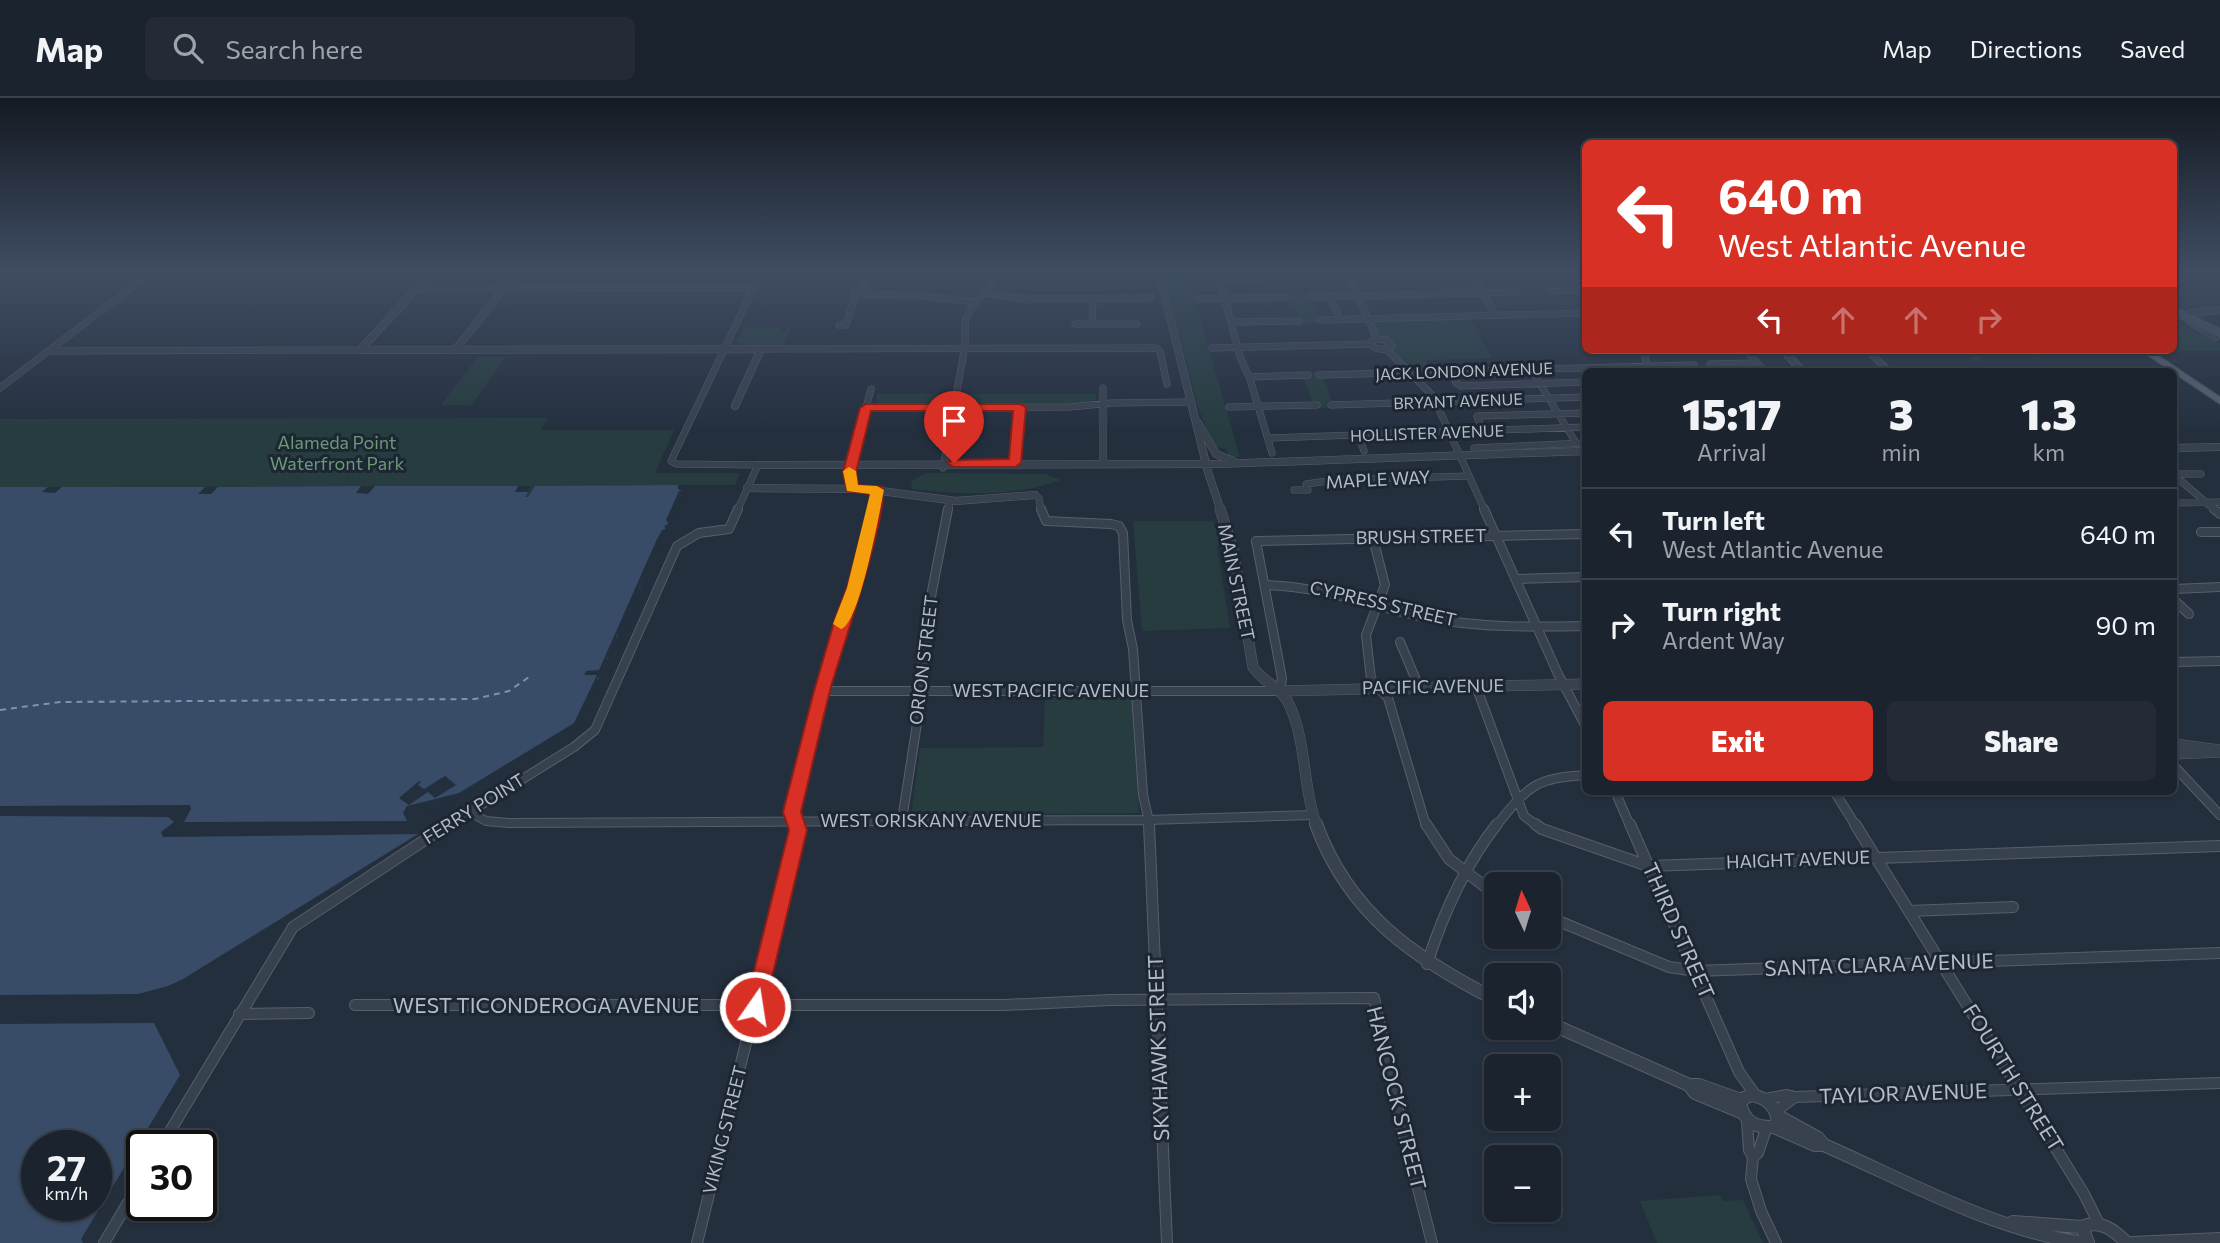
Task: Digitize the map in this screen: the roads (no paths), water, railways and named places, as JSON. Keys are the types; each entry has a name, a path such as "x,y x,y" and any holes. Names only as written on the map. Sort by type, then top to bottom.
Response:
{"main road":[{"path":"2196,325 2219,336"},
{"path":"2201,325 2219,336"},
{"path":"2150,354 2171,368"},
{"path":"2160,354 2220,394"},
{"path":"2177,372 2220,401"}],"street":[{"path":"0,388 82,325"},
{"path":"360,350 383,325"},
{"path":"455,350 475,325"},
{"path":"735,325 673,456 671,461 676,464 1206,466 1582,456"},
{"path":"943,466 964,349 965,325"},
{"name":"MAIN STREET","path":"1173,325 1206,466 1233,549 1253,667 1261,678 1280,691 1282,678 1256,541"},
{"path":"1232,325 1272,453"},
{"path":"1371,325 1377,339"},
{"path":"1370,344 1377,339 1390,342 1391,346 1386,349"},
{"path":"1212,348 1370,344 1386,349 1423,384 1436,402 1537,627 1582,719"},
{"path":"735,405 761,349"},
{"path":"48,351 1158,349 1167,384"},
{"path":"1749,354 1761,368"},
{"path":"1787,354 1799,368"},
{"path":"1871,354 1886,368"},
{"path":"1710,364 1757,363"},
{"name":"JACK LONDON AVENUE","path":"1648,368 1691,364"},
{"path":"1531,369 1576,443"},
{"name":"JACK LONDON AVENUE","path":"1319,375 1582,369"},
{"path":"1450,371 1459,386 1582,382"},
{"path":"1249,377 1308,375"},
{"path":"1103,388 1103,463"},
{"path":"852,488 851,465 872,389"},
{"name":"BRYANT AVENUE","path":"1331,405 1582,397"},
{"path":"866,408 1070,407 1102,403 1192,402"},
{"path":"1229,407 1317,405"},
{"path":"1015,463 1020,407"},
{"path":"1494,447 1476,419 1477,416 1582,412"},
{"path":"1195,419 1216,454 1227,460 1462,459 1582,451"},
{"name":"HOLLISTER AVENUE","path":"1268,438 1582,427"},
{"path":"1358,435 1364,451"},
{"path":"2177,445 2220,442"},
{"path":"1474,448 1582,443"},
{"path":"2177,445 2220,447"},
{"path":"943,466 1015,463 1206,466 1317,461"},
{"name":"FERRY POINT","path":"170,1130 293,927 468,811 574,747 597,728 677,546 699,533 729,529 758,465"},
{"path":"2177,475 2201,474"},
{"name":"MAPLE WAY","path":"1294,490 1308,490 1306,484 1335,480 1469,476"},
{"path":"2177,478 2220,514"},
{"path":"747,488 852,488 950,500 1035,495 1039,498 1042,516 1046,521 1111,524 1122,531 1127,621 1133,649 1147,820"},
{"name":"VIKING STREET","path":"697,1243 798,830 792,812 842,619 855,588 877,490"},
{"name":"ORION STREET","path":"902,820 922,691 923,652 930,604 950,500"},
{"path":"2177,503 2220,502"},
{"path":"2201,532 2220,532"},
{"name":"BRUSH STREET","path":"1256,541 1582,534"},
{"path":"1373,538 1385,577 1369,623 1365,648 1371,679 1388,698 1428,831 1449,859 1484,887"},
{"path":"1516,579 1582,578"},
{"name":"CYPRESS STREET","path":"1265,585 1324,588 1452,622 1537,627 1582,626"},
{"path":"2177,589 2220,587"},
{"path":"2177,603 2189,614"},
{"path":"1400,642 1419,687"},
{"path":"2177,662 2220,660"},
{"name":"PACIFIC AVENUE","path":"1280,691 1582,684"},
{"name":"HAIGHT AVENUE","path":"1476,686 1524,816 1542,829 1641,866 2220,846"},
{"name":"WEST PACIFIC AVENUE","path":"822,691 1280,691"},
{"path":"1280,691 1289,701 1313,815 1327,854 1351,895 1388,933 1427,964 1484,994"},
{"path":"2177,744 2220,751"},
{"path":"2177,751 2196,746"},
{"path":"2177,752 2220,751"},
{"path":"2177,769 2220,815"},
{"path":"1427,964 1446,909 1463,872 1479,846 1518,799 1544,780 1582,775"},
{"name":"THIRD STREET","path":"1617,795 1740,1072 1749,1104 1749,1150 1753,1157 1751,1179 1761,1211 1776,1243"},
{"name":"FOURTH STREET","path":"1836,795 2021,1091 2084,1194 2099,1224"},
{"name":"WEST ORISKANY AVENUE","path":"468,811 478,818 497,822 1147,820 1313,815"},
{"name":"SKYHAWK STREET","path":"1147,820 1152,852 1167,1243"},
{"path":"1909,911 2013,908"},
{"name":"SANTA CLARA AVENUE","path":"1561,923 1669,967 1696,971 2220,953"},
{"name":"HANCOCK STREET","path":"1157,1001 1374,998 1394,1094 1432,1243"},
{"name":"WEST TICONDEROGA AVENUE","path":"355,1005 755,1007 1157,1001"},
{"path":"239,1014 309,1013"},
{"path":"1561,1028 1689,1085 1695,1093 1749,1104 1815,1145 1824,1145 1974,1213 2049,1238 2086,1243 2082,1227"},
{"name":"TAYLOR AVENUE","path":"1749,1104 1787,1095 1795,1097 2021,1091 2220,1083"},
{"name":"TAYLOR AVENUE","path":"1773,1121 1795,1097"},
{"path":"1749,1104 1773,1121"},
{"name":"THIRD STREET","path":"1753,1157 1758,1153 1773,1121"},
{"path":"104,1243 126,1206"},
{"path":"2002,1221 2046,1227 2099,1224 2129,1243 2220,1239"}],"water":[{"path":"681,485 682,491 639,589 641,590 637,593 578,724 449,802 411,810 408,821 418,834 183,979 154,1023 180,1075 147,1130 126,1130 126,1164 112,1188 112,1130 21,1130 21,1221 92,1221 81,1239 83,1243 0,1243 0,487 48,487 42,492 55,493 62,487 205,487 198,494 211,494 218,487 361,486 356,493 368,494 375,486 518,486 515,492 528,492 525,497 528,497 535,486"}],"park label":[{"name":"Alameda Point Waterfront Park","path":"337,453"}]}
